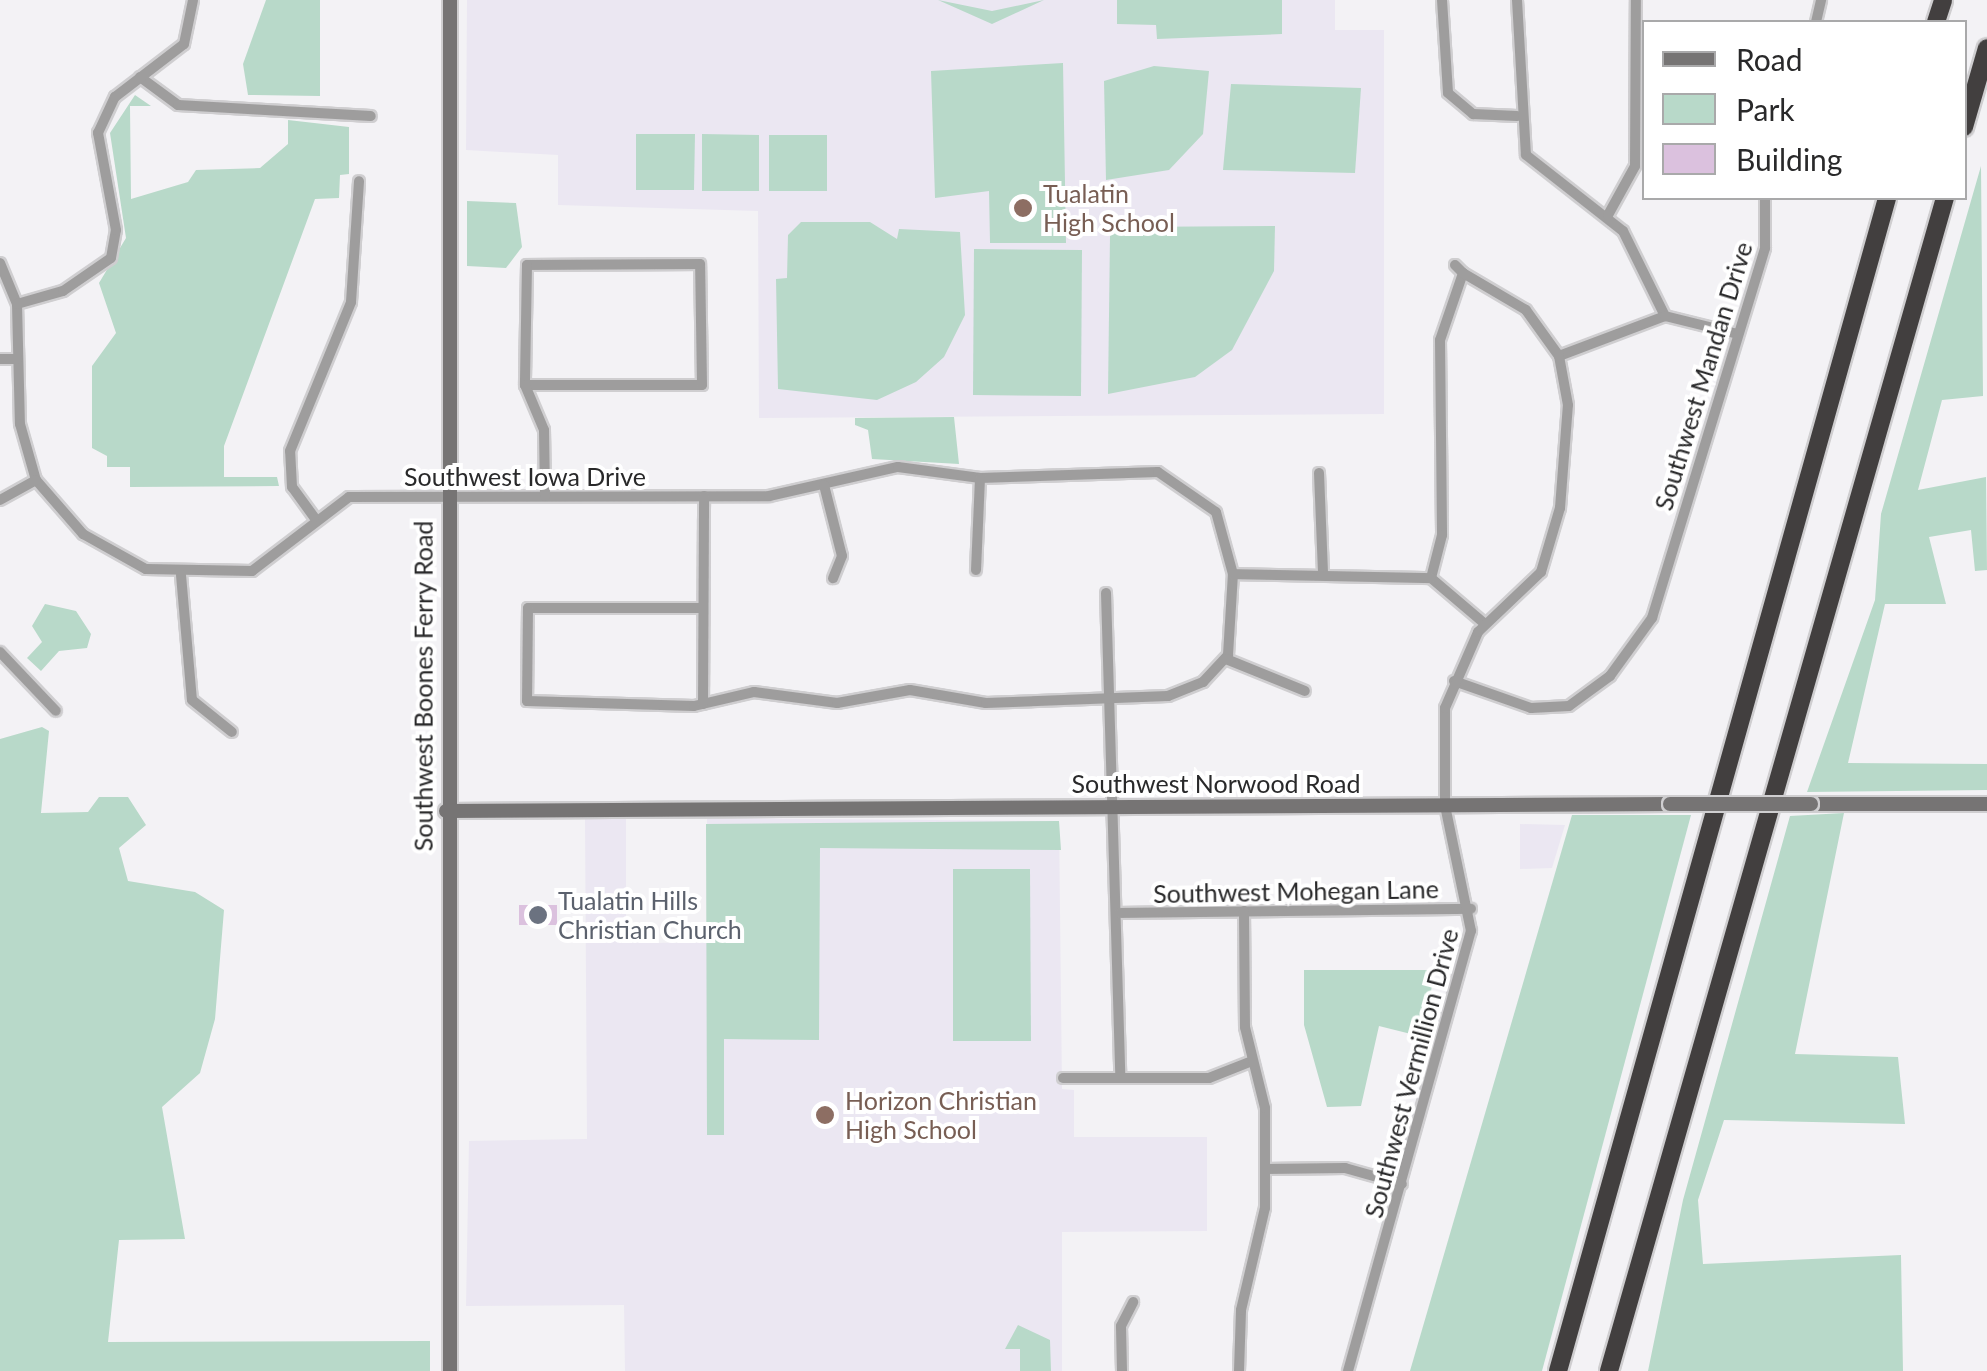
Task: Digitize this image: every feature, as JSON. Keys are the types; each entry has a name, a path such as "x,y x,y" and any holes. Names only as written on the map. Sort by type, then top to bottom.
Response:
{"highway":[{"path":"1967,117 1987,48"},
{"path":"1558,1371 1885,200"},
{"path":"1609,1371 1943,200"}],"street":[{"path":"17,304 64,291 111,258 116,230 98,133 115,96 184,44 193,0"},
{"name":"Southwest Boones Ferry Road","path":"450,0 444,497 450,1371"},
{"path":"1442,0 1448,93 1472,114 1517,116"},
{"path":"1517,0 1517,116 1536,168 1608,215 1637,248 1665,316"},
{"path":"1608,215 1635,166 1636,0"},
{"path":"140,77 178,104 371,116"},
{"path":"314,517 292,487 290,451 351,302 358,182"},
{"name":"Southwest Mandan Drive","path":"1454,680 1549,710 1589,696 1610,676 1662,596 1766,248 1764,200"},
{"name":"Southwest Iowa Drive","path":"0,263 17,304 20,424 36,480 112,555 182,575 252,571 314,517 349,497 704,496 824,485 898,467 980,478 1158,472 1216,512 1234,574"},
{"path":"524,385 702,384 700,264 527,264 524,385 544,430 545,496"},
{"name":"Southwest Vermillion Drive","path":"1348,1371 1402,1184 1472,909 1445,806 1454,680 1486,624 1526,593 1552,548 1568,405 1559,356 1526,310 1458,269 1440,340 1442,535 1431,578"},
{"path":"1559,356 1665,316 1738,334"},
{"path":"0,359 18,358"},
{"path":"1320,473 1324,574"},
{"path":"976,570 980,478"},
{"path":"0,500 36,480"},
{"path":"824,485 842,556 832,578"},
{"path":"703,704 704,496"},
{"path":"702,608 528,608 530,706 703,704 754,692 837,703 910,690 986,702 1187,691 1226,659 1234,574 1431,578 1486,624"},
{"path":"182,575 192,700 232,732"},
{"path":"1106,593 1105,806 1121,913 1120,1078"},
{"path":"0,652 56,711"},
{"path":"1226,659 1305,691"},
{"name":"Southwest Norwood Road","path":"446,811 1987,804"},
{"name":"Southwest Mohegan Lane","path":"1121,913 1472,909"},
{"path":"1239,1371 1266,1168 1264,1098 1252,1062 1244,911"},
{"path":"1063,1078 1209,1078 1252,1062"},
{"path":"1266,1168 1345,1168 1402,1184"},
{"path":"1122,1371 1121,1326 1132,1302"}],"shaded area":[{"name":"Tualatin High School","path":"467,0 1335,0 1335,30 1384,30 1384,414 759,418 758,211 558,205 558,155 466,150"},
{"name":"Horizon Christian High School","path":"707,818 1059,821 1062,1089 1074,1090 1074,1137 1207,1137 1207,1231 1062,1232 1062,1371 625,1371 624,1305 466,1306 469,1141 587,1139 585,819 626,819 626,920 656,943 708,942"},
{"path":"1520,824 1565,825 1552,868 1520,869"}],"green space":[{"path":"266,0 320,0 320,96 248,95 243,64"},
{"path":"938,0 992,11 1044,0 992,24"},
{"path":"1117,0 1282,0 1282,34 1157,39 1156,25 1117,24"},
{"path":"1063,63 1066,243 990,243 989,191 935,198 931,71"},
{"path":"1154,66 1209,71 1203,134 1169,170 1106,180 1104,81"},
{"path":"1231,84 1361,88 1355,173 1223,170"},
{"path":"135,95 151,106 130,106 131,199 188,182 196,170 260,168 288,144 288,120 349,127 349,174 340,175 339,198 315,199 224,446 224,477 277,477 279,486 130,487 130,467 107,467 107,456 92,448 92,366 116,333 99,283 126,238 110,133"},
{"path":"636,134 695,134 694,190 636,190"},
{"path":"702,134 759,135 759,191 702,191"},
{"path":"769,135 827,135 827,191 769,191"},
{"path":"1981,166 1983,396 1942,400 1918,490 1986,477 1987,570 1975,571 1971,530 1929,537 1946,604 1885,604 1848,763 1987,764 1987,790 1807,792 1875,600 1881,514"},
{"path":"467,201 516,203 522,247 506,268 467,266"},
{"path":"801,222 870,222 897,239 899,229 960,232 965,315 944,357 916,382 877,400 778,389 776,279 787,278 788,235"},
{"path":"1275,226 1274,271 1232,350 1195,377 1108,394 1110,236 1120,227"},
{"path":"974,249 1082,250 1081,396 973,395"},
{"path":"954,417 959,464 872,459 868,430 855,425 855,418"},
{"path":"45,604 76,611 91,634 87,648 59,651 41,671 27,658 42,642 32,626"},
{"path":"42,727 49,731 41,813 88,812 99,797 128,797 146,825 119,848 128,881 195,892 224,910 215,1019 200,1073 162,1107 185,1239 119,1240 108,1342 430,1341 430,1371 0,1371 0,739"},
{"path":"1844,813 1795,1054 1898,1057 1905,1124 1724,1120 1698,1200 1703,1264 1901,1255 1903,1371 1648,1371 1683,1200 1790,816"},
{"path":"1572,815 1691,815 1542,1371 1410,1371"},
{"path":"1059,821 1061,850 820,848 819,1040 724,1039 724,1135 707,1135 706,824"},
{"path":"953,869 1030,869 1031,1041 953,1041"},
{"path":"1304,970 1434,970 1426,1028 1415,1035 1379,1026 1361,1106 1327,1107 1304,1025"},
{"path":"1018,1325 1050,1340 1051,1371 1020,1371 1020,1349 1005,1349"}],"building":[{"name":"Tualatin Hills Christian Church","path":"519,905 557,905 557,925 519,925"}],"place":[{"name":"Tualatin High School","path":"1023,208"},
{"name":"Tualatin Hills Christian Church","path":"538,915"},
{"name":"Horizon Christian High School","path":"825,1115"}]}
